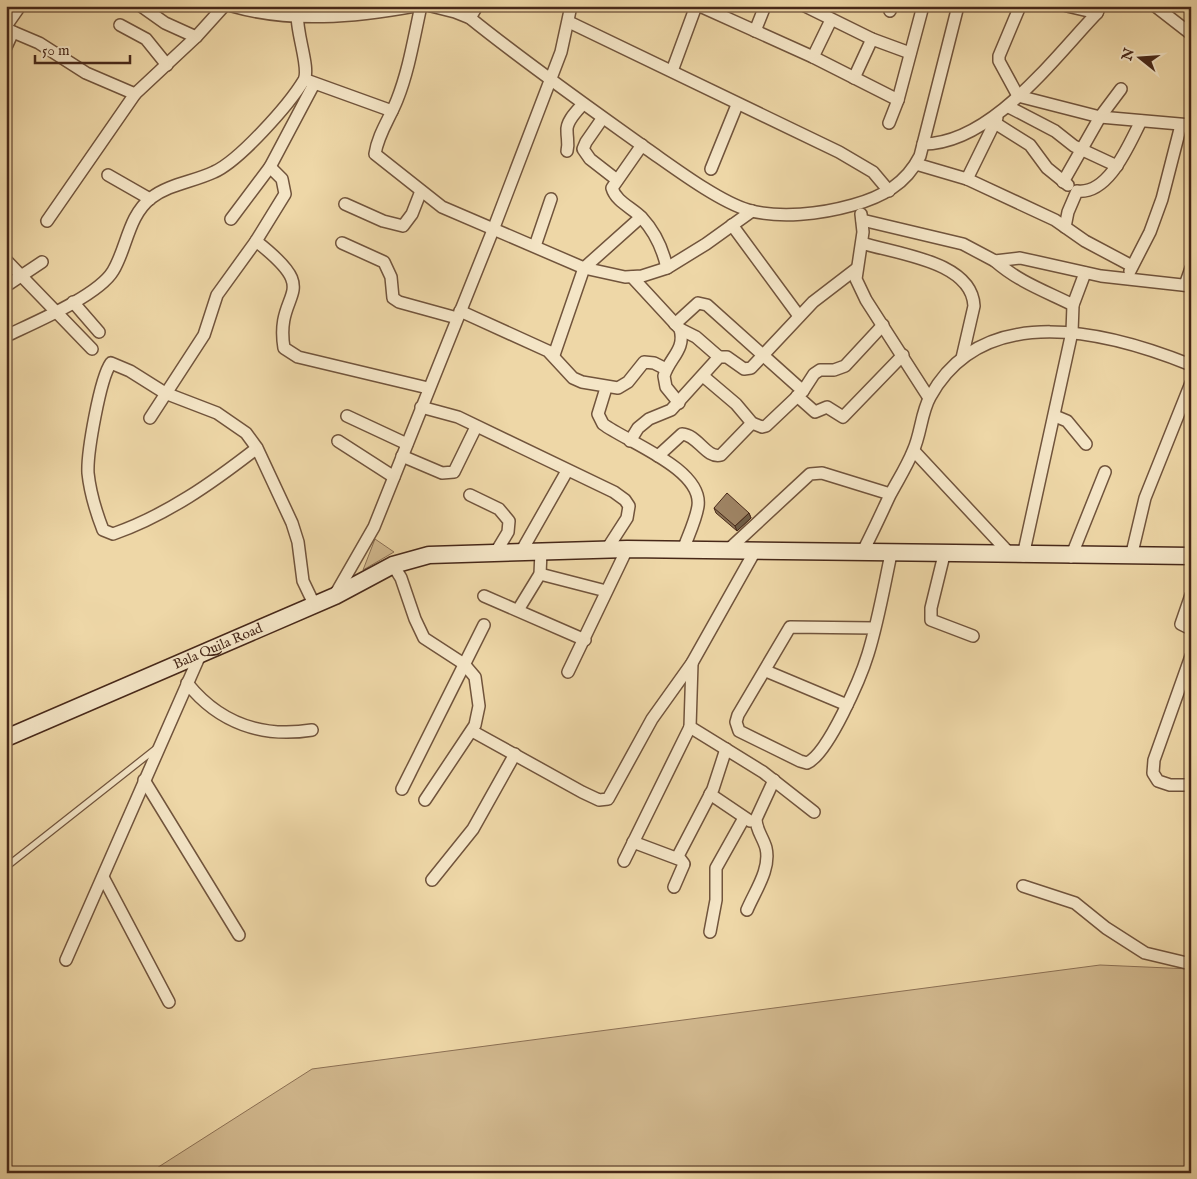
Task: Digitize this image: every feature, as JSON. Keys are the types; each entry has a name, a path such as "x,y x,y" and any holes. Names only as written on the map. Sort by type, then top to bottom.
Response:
{"street":[{"path":"6,47 8,29 20,6"},
{"path":"141,6 158,19 196,37"},
{"path":"47,221 135,94 196,37 224,6"},
{"path":"232,6 273,16 296,11 378,10 415,6"},
{"path":"421,6 403,81 392,111 379,138 375,154 402,173 442,207 584,268 632,278 668,268 752,211"},
{"path":"431,6 470,18 552,78 602,118 682,173 736,204 752,211 812,214 860,203 889,192 906,177 916,164 923,144 958,6"},
{"path":"470,18 477,6"},
{"path":"335,596 374,527 428,388 493,230 552,78 569,22 571,6"},
{"path":"672,72 696,6"},
{"path":"700,6 813,57 898,100"},
{"path":"755,31 765,6"},
{"path":"805,6 830,20 872,39 910,53"},
{"path":"889,123 898,100 923,6"},
{"path":"1020,6 999,62 1018,96 1100,117 1186,125 1150,232 1126,278"},
{"path":"1067,6 1098,10"},
{"path":"1155,6 1191,34"},
{"path":"967,178 997,119 1098,10"},
{"path":"231,219 270,167 310,81 305,67 296,11"},
{"path":"813,57 830,20"},
{"path":"569,22 737,105 852,159 873,172 889,192"},
{"path":"120,25 146,38 167,65"},
{"path":"8,29 39,43 86,73 135,94"},
{"path":"854,78 872,39"},
{"path":"310,81 392,111"},
{"path":"7,335 58,312 112,273 124,249 131,224 150,198 176,184 204,176 223,167 281,112 310,81"},
{"path":"1063,182 1080,149 1100,117 1121,89"},
{"path":"567,151 569,142 566,131 568,124 583,104"},
{"path":"711,169 737,105"},
{"path":"1008,107 1055,131 1080,149 1117,166"},
{"path":"602,118 586,142 585,154 617,180"},
{"path":"923,144 943,143 959,138 997,119"},
{"path":"997,119 1030,145 1047,168 1077,192 1094,189 1117,166 1141,121"},
{"path":"642,145 612,188 614,194 642,217 658,242 668,268"},
{"path":"916,164 967,178 1065,227 1085,241 1132,266"},
{"path":"150,418 204,335 217,295 256,241 284,194 282,179 270,167"},
{"path":"108,175 150,198"},
{"path":"345,204 383,221 403,226 412,214 421,191"},
{"path":"1065,227 1068,212 1077,192"},
{"path":"535,246 551,199"},
{"path":"860,203 862,243 856,269 856,279 860,290 930,398"},
{"path":"554,355 584,268 642,217"},
{"path":"862,220 963,244 995,261 1026,284 1073,305"},
{"path":"732,226 799,316"},
{"path":"256,241 286,267 294,282 294,290 282,328 284,348 288,352 307,359 428,388"},
{"path":"342,243 384,262 391,277 393,298 399,302 458,314 541,347 554,355 573,378 582,382 606,388 623,386 644,362 654,363 666,369"},
{"path":"862,243 947,268 962,280 974,298 974,306 962,358"},
{"path":"995,261 1020,258 1085,273 1188,285 1191,268"},
{"path":"6,260 92,348"},
{"path":"6,286 42,262"},
{"path":"677,327 696,337 719,357 727,357 748,370 820,296 856,269"},
{"path":"914,451 1017,555 1055,416 1072,332 1073,305 1085,273"},
{"path":"632,278 677,327 682,336 679,350 666,369 664,376 666,387 679,402"},
{"path":"73,302 99,332"},
{"path":"677,327 694,305 703,303 725,319 762,354 800,393 815,412 827,407 843,417 902,354"},
{"path":"703,376 736,404 752,423 766,426 800,393 820,370 834,370 845,366 883,325"},
{"path":"862,553 890,494 914,451 930,398 962,358 987,344 1021,334 1072,332 1127,342 1191,365"},
{"path":"630,441 642,424 649,419 672,410 719,357"},
{"path":"257,448 208,486 171,509 113,534 108,534 103,530 97,513 88,472 92,434 106,369 111,363 120,366 165,393 229,420 246,433 257,448 296,533 303,581 314,604"},
{"path":"1131,557 1145,498 1191,383"},
{"path":"606,388 599,409 600,419 609,429 658,456 684,475 697,497 698,506 683,550"},
{"path":"422,407 458,417 614,492 626,500 629,506 627,518 607,549"},
{"path":"347,416 407,444"},
{"path":"1055,416 1067,421 1086,444"},
{"path":"658,456 682,434 690,436 714,455 721,455 752,423"},
{"path":"402,456 442,473 454,472 476,426"},
{"path":"338,441 394,477"},
{"path":"522,552 567,471"},
{"path":"1071,556 1105,472"},
{"path":"727,551 810,474 822,473 890,494"},
{"path":"470,494 499,510 509,521 508,532 496,552"},
{"path":"568,672 627,549"},
{"name":"Bala Quila Road","path":"6,738 335,596 393,565 429,555 627,549 944,555 1191,556"},
{"path":"472,731 582,792 604,801 611,795 652,719 692,663 755,551"},
{"path":"518,610 540,574 542,552"},
{"path":"874,628 790,627 738,715 736,727 743,734 792,758 807,763 813,760 834,730 868,655 891,554"},
{"path":"944,555 931,608 930,620 972,636"},
{"path":"393,565 401,578 415,620 424,638 464,664 476,677 479,706 478,717 472,731 426,800"},
{"path":"540,574 606,591"},
{"path":"1191,595 1181,624 1191,629"},
{"path":"484,596 585,640"},
{"path":"402,789 484,625"},
{"path":"66,960 200,655"},
{"path":"1191,656 1158,747 1153,773 1158,781 1170,786 1191,785"},
{"path":"624,861 690,728 692,663"},
{"path":"766,670 846,705"},
{"path":"187,683 209,708 235,723 287,732 312,730"},
{"path":"690,728 774,780 814,812"},
{"path":"677,858 710,794 726,749"},
{"path":"432,880 473,829 515,754"},
{"path":"144,780 239,936"},
{"path":"747,910 767,863 764,843 756,825 758,812 774,780"},
{"path":"710,794 756,825"},
{"path":"710,932 716,900 716,868 744,818"},
{"path":"633,842 677,858 684,864 674,887"},
{"path":"103,877 169,1002"},
{"path":"1023,886 1075,903 1112,932 1145,953 1191,964"}],"lane":[{"path":"6,867 159,745"}],"shaded area":[{"path":"375,539 394,552 363,570"},
{"path":"1100,965 1191,969 1191,1173 149,1173 312,1069"}],"building":[{"path":"727,493 749,513 735,526 714,508"}]}
